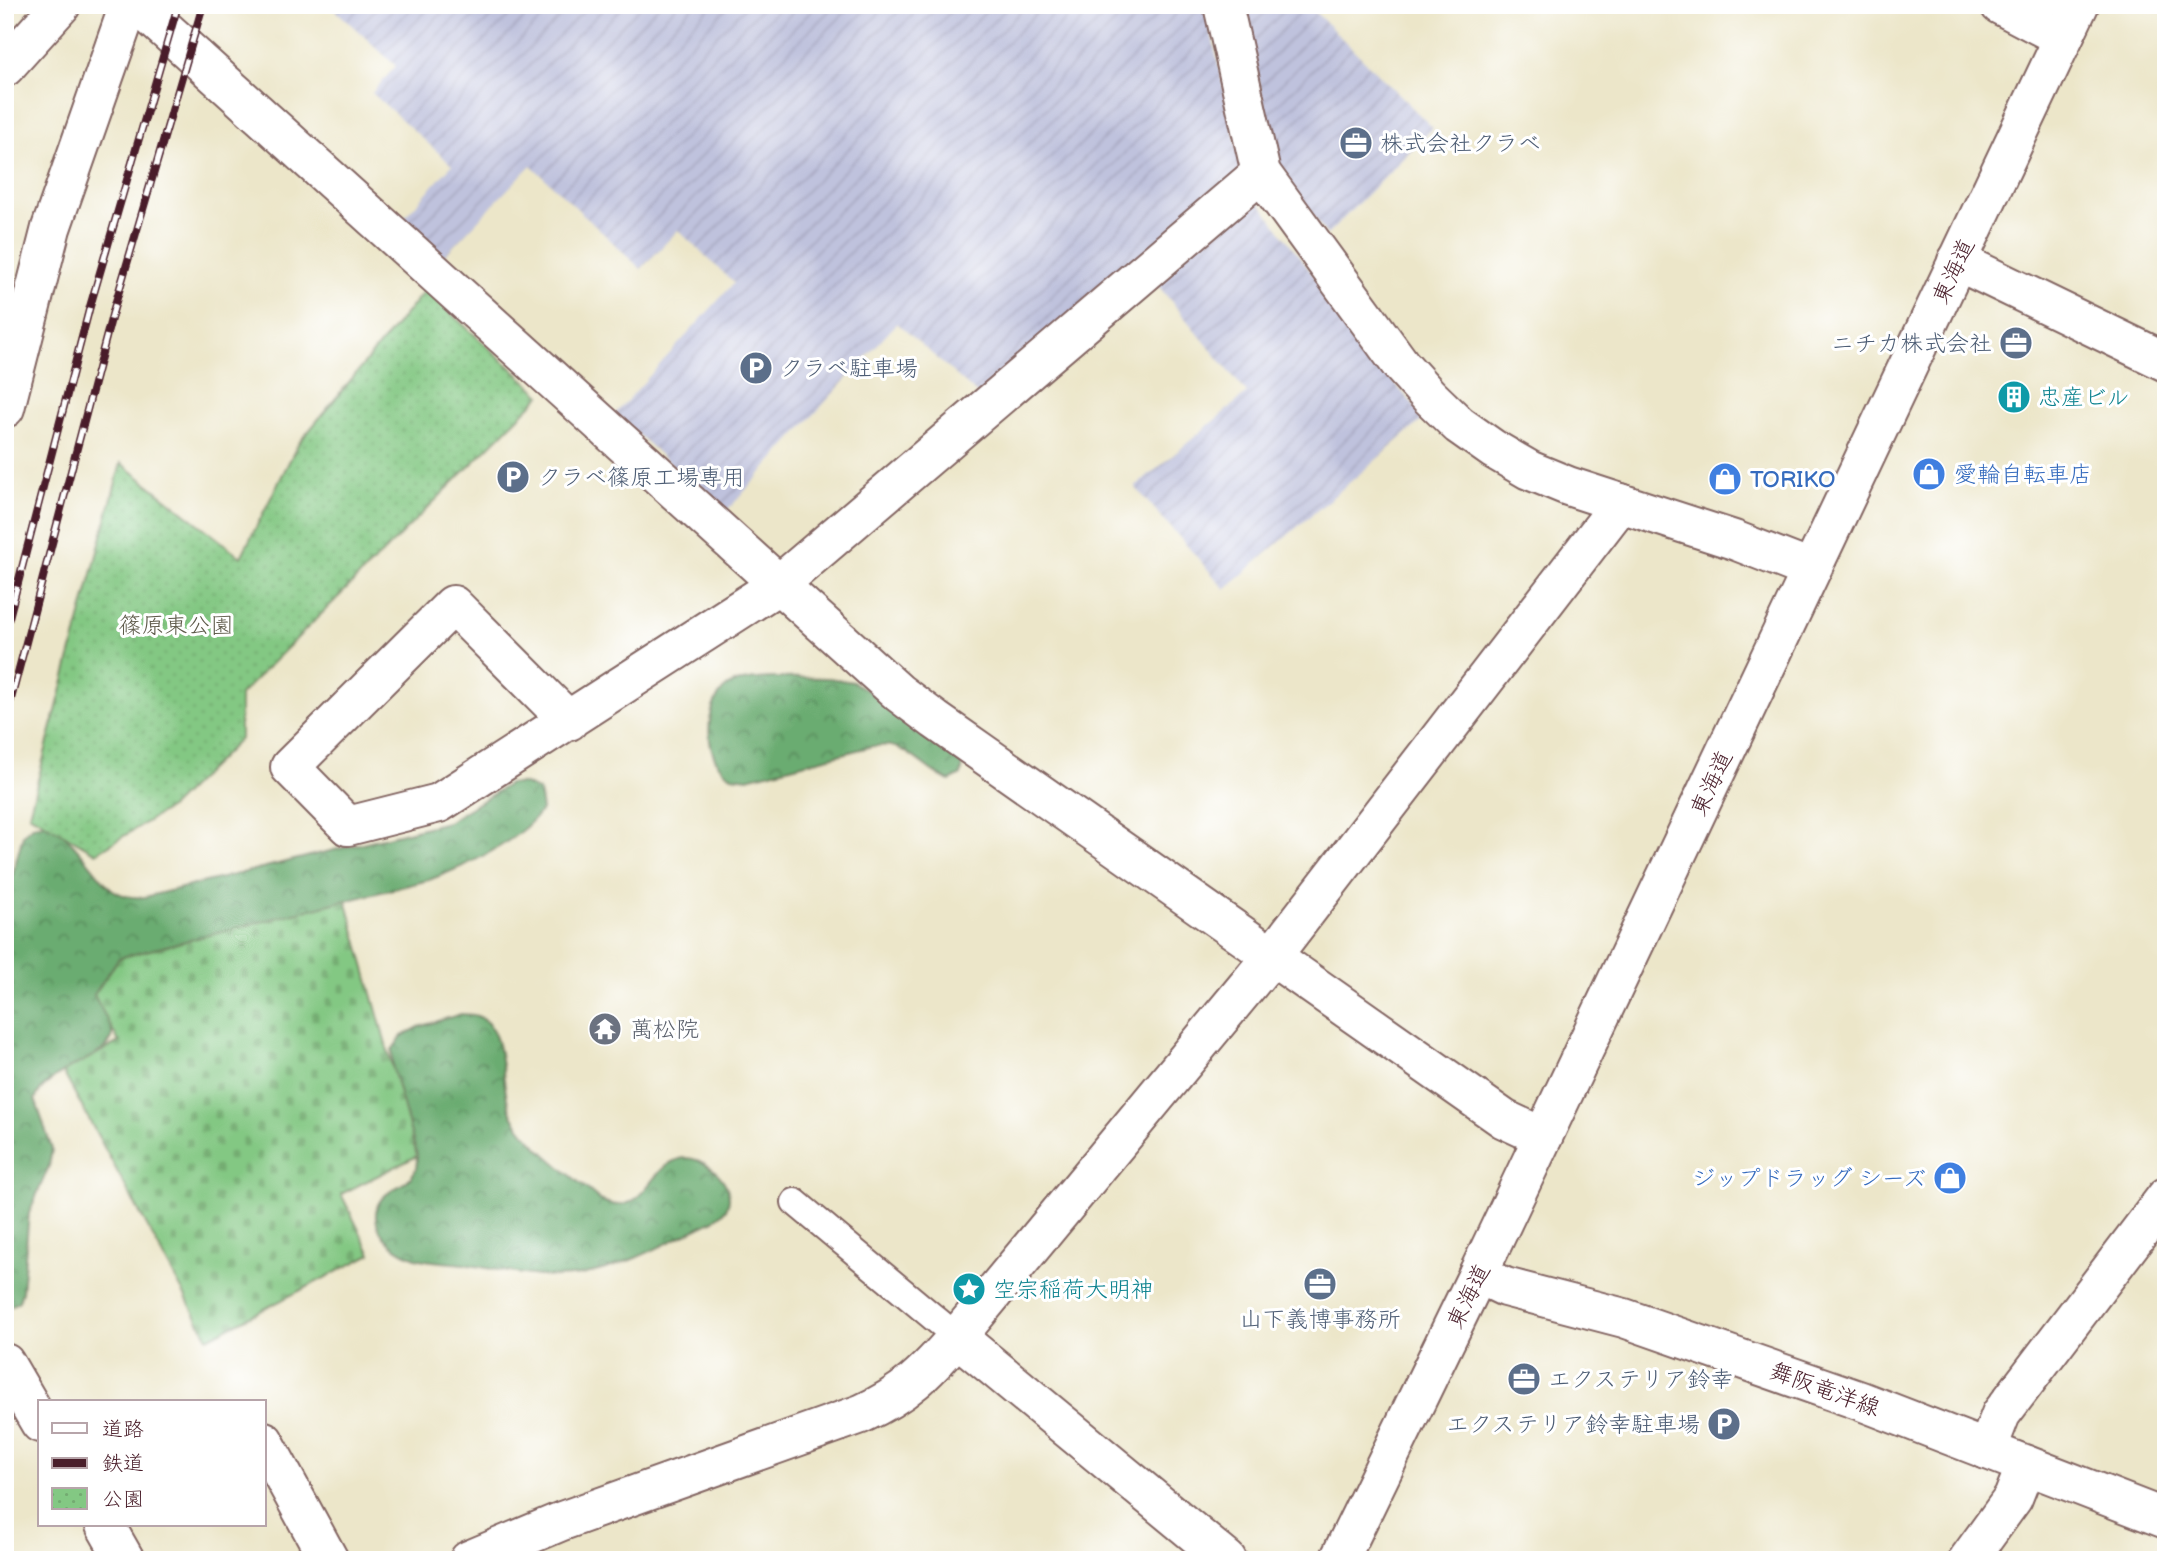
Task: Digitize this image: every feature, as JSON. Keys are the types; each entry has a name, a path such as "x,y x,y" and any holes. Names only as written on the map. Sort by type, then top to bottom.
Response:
{"street":[{"path":"5,67 61,5"},
{"path":"5,408 51,228 129,5"},
{"path":"138,5 865,664 935,720 1504,1119 1543,1137"},
{"path":"1223,5 1261,173 1402,365 1459,425 1529,470 1568,486 1734,540 1811,570"},
{"path":"2000,5 2071,22"},
{"name":"東海道","path":"1339,1560 1478,1274 2071,22"},
{"path":"569,721 453,605 290,768 348,825 439,803 569,721 778,585 1261,173"},
{"path":"1958,261 2166,362"},
{"path":"469,1560 562,1521 861,1414 890,1401 915,1383 957,1337 1272,956 1620,503"},
{"path":"1987,1450 2001,1414 2166,1197"},
{"name":"舞阪竜洋線","path":"1478,1274 1505,1287 1625,1318 1861,1401 2166,1519"},
{"path":"957,1337 1227,1560"},
{"path":"5,1363 38,1420"},
{"path":"266,1445 329,1560"},
{"path":"1968,1560 2013,1498 2026,1465"},
{"path":"105,1526 125,1560"}],"lane":[{"path":"795,1202 957,1337"}],"shaded area":[{"path":"330,5 1205,5 1244,179 984,400 897,323 725,513 615,414 734,283 678,230 641,269 531,165 443,257 402,220 452,165 372,93 396,66"},
{"path":"1242,5 1308,5 1433,128 1327,235 1277,165"},
{"path":"1251,191 1388,376 1425,418 1225,589 1135,487 1247,393 1151,277"}],"green space":[{"name":"篠原東公園","path":"425,290 541,395 240,695 240,739 171,807 96,853 29,814 121,463 241,557 298,444"},
{"path":"829,678 853,682 871,693 957,757 963,765 961,775 950,781 907,752 891,746 873,746 748,778 732,776 722,769 711,746 710,718 720,694 728,686 748,680"},
{"path":"509,784 525,784 539,791 542,809 506,842 459,868 429,880 119,958 94,995 112,1030 109,1044 52,1079 35,1099 52,1149 49,1166 29,1213 22,1292 19,1301 9,1307 5,1306 5,904 23,835 34,825 46,824 71,842 113,890 128,896 145,897 447,822"},
{"path":"346,900 417,1156 341,1194 371,1254 208,1338 63,1072 119,1042 94,995 119,958"},
{"path":"461,1014 477,1016 487,1023 494,1033 499,1047 509,1107 522,1129 542,1151 600,1200 615,1205 626,1204 636,1199 668,1164 688,1158 708,1165 723,1181 729,1200 725,1210 714,1220 635,1258 603,1270 571,1276 524,1274 427,1260 416,1258 396,1248 381,1232 376,1218 377,1208 385,1195 411,1177 416,1169 417,1155 393,1070 392,1050 402,1036 419,1027"}],"railway":[{"path":"5,633 89,310 178,5"},
{"path":"5,722 112,315 203,5"}],"place":[{"name":"株式会社クラベ","path":"1356,143"},
{"name":"ニチカ株式会社","path":"2016,343"},
{"name":"クラベ駐車場","path":"756,368"},
{"name":"忠産ビル","path":"2014,397"},
{"name":"愛輪自転車店","path":"1929,474"},
{"name":"クラベ篠原工場専用","path":"513,477"},
{"name":"TORIKO","path":"1725,479"},
{"name":"萬松院","path":"605,1029"},
{"name":"ジップドラッグ シーズ","path":"1950,1178"},
{"name":"山下義博事務所","path":"1320,1284"},
{"name":"空宗稲荷大明神","path":"969,1289"},
{"name":"エクステリア鈴幸","path":"1524,1379"},
{"name":"エクステリア鈴幸駐車場","path":"1724,1424"}]}
